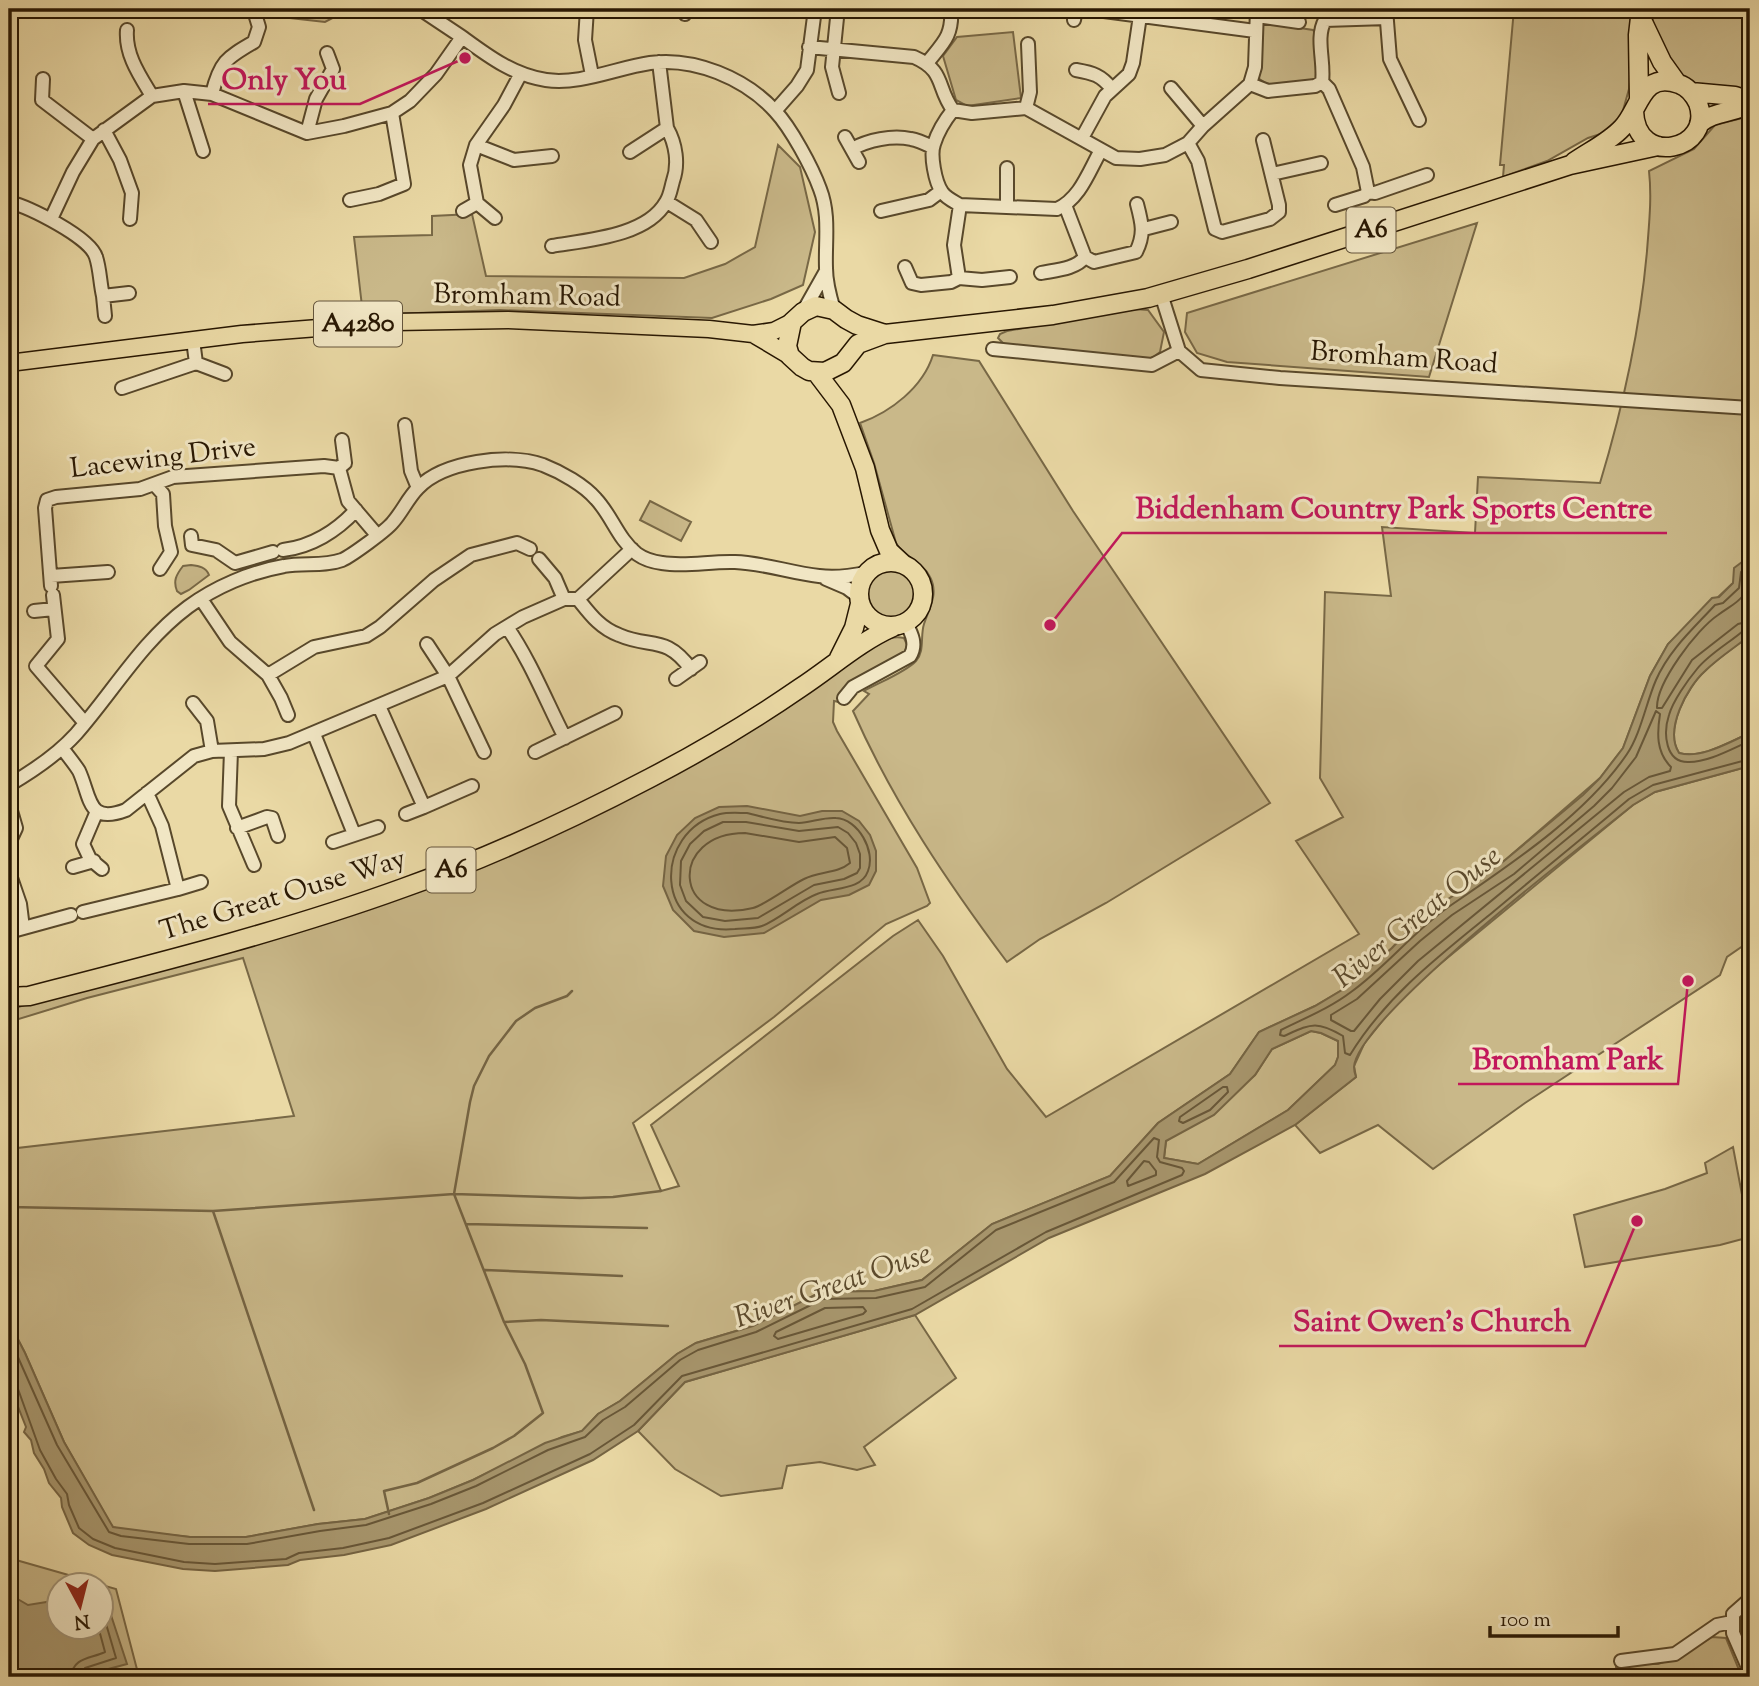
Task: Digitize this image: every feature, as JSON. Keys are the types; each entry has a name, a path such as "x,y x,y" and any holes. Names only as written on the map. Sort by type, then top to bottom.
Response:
{"highway":[{"path":"1641,13 1662,62 1697,101 1700,112 1695,132 1683,144 1675,147 1658,146 1642,137 1634,120 1641,13"},
{"path":"1636,104 1656,84 1666,82 1684,88 1735,96 1750,103"},
{"path":"1699,124 1706,118 1738,111 1750,103"},
{"name":"A6","path":"1570,165 1612,138 1624,126 1636,104"},
{"name":"A6","path":"841,405 847,358 866,340 885,334 1053,315 1161,294 1248,269 1570,165 1658,146"},
{"path":"816,306 840,314 852,330 847,358 835,369 816,372 802,367 790,356 787,338 797,317 816,306"},
{"name":"A6","path":"840,314 885,334"},
{"name":"A6","path":"816,372 841,405 864,468 888,551 915,572 923,592 921,607 900,625"},
{"name":"A6","path":"859,601 860,584 869,571 880,530"},
{"path":"869,571 883,563 903,564"},
{"path":"859,601 873,621 900,625"},
{"name":"The Great Ouse Way","path":"837,661 854,628 859,601"},
{"name":"The Great Ouse Way","path":"9,1005 29,996 339,910 467,864 579,814 652,777 765,711 868,639 900,625"},
{"name":"The Great Ouse Way","path":"9,998 29,996"}],"main road":[{"name":"Bromham Road","path":"9,363 320,327 461,320 615,324 753,334 774,331 797,317"},
{"name":"Bromham Road","path":"753,334 790,356"}],"street":[{"path":"420,9 520,75 568,81 659,62 695,65 717,72 754,93 775,111 811,168 821,192 827,221 826,270 840,314"},
{"path":"587,9 585,40 593,75"},
{"path":"775,111 803,79 807,70 815,9"},
{"path":"927,63 952,27 951,9"},
{"path":"1090,9 1141,12 1255,31"},
{"path":"1082,138 1112,89 1129,74 1141,12"},
{"path":"953,110 972,113 1026,108 1116,158 1140,159 1165,155 1188,143 1250,84 1255,67 1257,12 1299,22"},
{"path":"1322,82 1324,70 1320,29 1325,20 1386,13 1390,59 1419,120"},
{"path":"212,94 219,68 235,53 254,42 259,26 255,14"},
{"path":"837,18 832,67 839,93"},
{"path":"127,30 126,45 152,96"},
{"path":"51,219 73,172 93,139 152,96 184,91 212,94 307,133 344,127 391,113 410,101 436,74 462,37"},
{"path":"1026,108 1030,92 1028,44"},
{"path":"809,47 914,57 927,63 939,78 953,110"},
{"path":"307,133 316,99 333,69 327,53"},
{"path":"552,246 612,236 651,220 667,202 675,176 676,156 667,128 659,62"},
{"path":"1076,70 1095,73 1112,89"},
{"path":"495,218 477,202 470,165 477,145 520,75"},
{"path":"43,79 42,100 93,139"},
{"path":"1250,84 1268,90 1315,86 1322,82"},
{"path":"1322,82 1329,89 1363,167 1368,192"},
{"path":"1171,88 1203,126"},
{"path":"184,91 203,151"},
{"path":"953,110 942,125 932,147 941,191 960,205 1057,209 1075,196 1101,150"},
{"path":"350,200 379,194 404,184 391,113"},
{"path":"630,152 667,128"},
{"path":"104,130 120,160 132,193 130,219"},
{"path":"845,137 859,162"},
{"path":"852,149 874,140 895,139 911,139 932,147"},
{"path":"1188,143 1198,161 1215,229 1223,232 1270,219 1279,212 1264,140"},
{"path":"477,145 513,160 552,156"},
{"path":"1272,174 1321,163"},
{"path":"1007,168 1007,206"},
{"path":"1368,192 1375,193 1427,175"},
{"path":"881,211 929,200 941,191"},
{"path":"1335,205 1364,196 1368,192"},
{"path":"9,202 20,204 63,225 96,255 105,316"},
{"path":"463,211 477,202"},
{"path":"667,202 696,220 711,242"},
{"path":"1065,205 1084,257 1094,262 1136,253 1144,229 1137,204"},
{"path":"959,278 954,245 960,205"},
{"path":"1144,229 1171,222"},
{"path":"1041,273 1067,268 1082,262 1084,257"},
{"path":"905,267 912,283 921,285 951,282 959,278 982,280 1010,277"},
{"path":"797,317 812,299 826,270"},
{"path":"103,296 129,292"},
{"path":"993,349 1152,365 1179,351 1161,294"},
{"path":"193,340 196,363"},
{"name":"Bromham Road","path":"1179,351 1201,370 1215,372 1750,408"},
{"path":"122,388 196,363 225,374"},
{"path":"405,425 411,471 418,488"},
{"path":"342,440 345,463 340,468 348,501 377,535"},
{"path":"9,785 61,748 85,723 158,633 201,599 235,581 286,565 322,564 343,560 391,525 418,488 443,472 481,460 517,460 543,465 569,478 596,498 625,543 639,556 657,563 680,566 710,562 764,565 819,576 847,588 859,601"},
{"name":"Lacewing Drive","path":"52,591 45,508 47,500 57,496 140,489 173,477 324,466 340,468"},
{"path":"155,485 163,494 165,526 171,552 160,569"},
{"path":"191,536 192,545 216,550 235,563 304,545 333,531 356,510"},
{"path":"268,675 314,646 366,636 434,580 471,555 517,543 530,548"},
{"path":"61,748 80,774 92,807 101,814 114,815 126,810 194,756 212,751 264,748 314,734 448,676 523,617 564,599 578,599 632,549"},
{"path":"539,559 555,579 564,599"},
{"path":"235,563 235,581"},
{"path":"819,576 869,571"},
{"path":"34,611 52,591 108,572"},
{"path":"52,591 58,639 36,666 85,723"},
{"path":"201,599 230,642 268,675 288,715"},
{"path":"578,599 595,621 605,628 627,639 664,644 696,665 676,680"},
{"path":"844,698 853,687 910,656 914,642 900,625"},
{"path":"507,627 527,658 565,738"},
{"path":"427,644 448,676 484,752"},
{"path":"193,702 207,721 212,751"},
{"path":"380,706 424,807"},
{"path":"535,752 615,713"},
{"path":"314,734 354,834"},
{"path":"231,751 229,806 254,865"},
{"path":"406,814 472,786"},
{"path":"147,793 162,826 178,889"},
{"path":"9,804 16,828 9,843"},
{"path":"73,867 99,865 90,859 83,844 97,811"},
{"path":"237,828 267,817 272,818 278,836"},
{"path":"333,842 378,827"},
{"path":"9,872 20,904 23,928"},
{"path":"9,932 201,882"},
{"path":"1750,1599 1739,1607 1732,1622 1737,1644 1750,1672"},
{"path":"1620,1661 1675,1654 1717,1625 1732,1622"}],"shaded area":[{"path":"263,9 355,9 352,13 342,13 325,22 272,16"},
{"path":"1514,9 1632,9 1633,36 1629,89 1622,114 1610,131 1588,138 1547,161 1503,177 1504,165 1500,165"},
{"path":"1650,9 1750,9 1750,88 1701,87 1680,75 1665,56"},
{"path":"1260,22 1313,30 1317,36 1321,75 1314,82 1270,86 1258,78"},
{"path":"1013,32 1021,98 967,106 956,100 943,56 957,37"},
{"path":"1750,116 1750,556 1745,559 1733,583 1668,644 1650,676 1623,748 1600,778 1504,861 1409,930 1347,987 1315,1006 1259,1032 1230,1074 1158,1123 1110,1176 992,1224 922,1280 874,1291 821,1292 753,1326 696,1343 677,1354 620,1401 598,1414 582,1431 562,1437 429,1498 365,1519 246,1537 190,1537 113,1527 64,1442 9,1322 9,1149 294,1116 243,958 87,998 9,1022 9,1010 532,843 860,650 864,654 882,641 898,637 904,638 907,645 911,646 910,649 842,696 839,702 834,701 833,722 917,868 930,903 886,924 774,1017 633,1123 661,1191 679,1186 651,1125 893,936 918,920 943,956 1007,1069 1046,1117 1359,934 1296,841 1343,817 1320,778 1325,592 1391,596 1382,527 1475,533 1478,477 1600,483 1623,397 1640,310 1649,221 1649,171 1694,149 1715,125"},
{"path":"778,145 800,167 815,232 803,285 771,299 712,318 500,310 363,315 354,237 432,235 432,216 472,214 486,276 684,278 725,264 755,247"},
{"path":"1477,223 1429,377 1227,362 1197,353 1185,332 1187,313"},
{"path":"1134,309 1148,310 1164,332 1160,352 1151,359 1011,345 1004,344 998,338 1007,331"},
{"path":"933,355 979,361 1073,511 1270,803 1106,903 1040,939 1007,962 923,841 886,778 853,711 869,694 864,691 906,669 919,657 923,629 934,589 927,572 896,543 860,423 894,405 914,388"},
{"path":"650,501 691,522 681,541 640,520"},
{"path":"183,566 199,566 209,575 181,594 177,591 176,578"},
{"path":"891,568 901,570 909,576 915,584 915,604 909,612 901,618 891,620 881,618 873,612 867,604 865,594 867,584 873,576 881,570"},
{"path":"1750,630 1750,733 1706,752 1679,753 1675,744 1676,721 1691,687 1715,662 1748,637"},
{"path":"1750,766 1750,941 1727,957 1720,975 1525,1103 1433,1169 1378,1125 1320,1153 1295,1125 1356,1077 1354,1066 1364,1044 1391,1010 1429,973 1633,805 1655,792"},
{"path":"1311,1031 1338,1041 1338,1057 1335,1065 1288,1110 1198,1164 1164,1158 1166,1141 1255,1075 1272,1049"},
{"path":"1733,1147 1750,1237 1720,1245 1585,1267 1574,1215 1665,1189 1707,1173 1705,1163"},
{"path":"915,1315 956,1378 864,1447 875,1465 857,1470 820,1462 787,1466 782,1488 721,1496 675,1469 638,1431 685,1382"},
{"path":"9,1558 51,1570 46,1570 46,1640 116,1640 116,1589 139,1677 9,1677"},
{"path":"1712,1637 1726,1638 1742,1677 1616,1677 1616,1664 1658,1664 1681,1656"}],"water":[{"path":"1750,556 1748,637 1710,666 1691,687 1680,709 1674,733 1679,753 1697,754 1750,733 1750,766 1655,792 1633,805 1477,931 1431,972 1365,1043 1354,1067 1356,1077 1295,1125 1205,1174 1049,1238 915,1315 685,1382 638,1431 593,1460 486,1509 391,1545 344,1555 300,1560 288,1565 215,1571 183,1569 112,1555 89,1545 73,1533 61,1498 49,1483 34,1453 31,1440 24,1432 26,1427 9,1384 9,1322 64,1442 113,1527 190,1537 246,1537 365,1519 473,1480 545,1443 582,1431 598,1414 620,1401 677,1354 696,1343 753,1326 821,1292 874,1291 922,1280 992,1224 1110,1176 1158,1123 1230,1074 1259,1032 1315,1006 1347,987 1409,930 1504,861 1583,795 1623,748 1650,676 1668,644 1712,598 1719,597 1733,583 1734,568","holes":["1311,1031 1338,1041 1335,1065 1288,1110 1198,1164 1164,1158 1166,1141 1214,1115 1255,1075 1272,1049"]},
{"path":"747,806 800,816 822,811 842,811 859,821 870,835 876,851 876,871 869,885 849,895 821,900 764,933 724,937 694,931 673,910 663,886 666,856 677,835 695,818 719,807"},
{"path":"9,1594 28,1605 46,1602 46,1640 116,1640 116,1630 127,1664 83,1677 9,1677"}],"waterway":[{"path":"389,1514 384,1491 417,1483 493,1448 514,1436 543,1413 454,1194 474,1086 489,1056 516,1021 535,1008 567,996 572,991"},
{"path":"9,1207 213,1211 454,1194 580,1198 661,1191"},
{"path":"213,1211 314,1510"},
{"path":"466,1224 647,1228"},
{"path":"485,1270 622,1276"},
{"path":"504,1322 541,1320 668,1326"}],"place":[{"name":"Only You","path":"465,58"},
{"name":"Biddenham Country Park Sports Centre","path":"1050,625"},
{"name":"Bromham Park","path":"1688,981"},
{"name":"Saint Owen's Church","path":"1637,1221"}],"water label":[{"name":"River Great Ouse","path":"1418,918"},
{"name":"River Great Ouse","path":"833,1287"}]}
